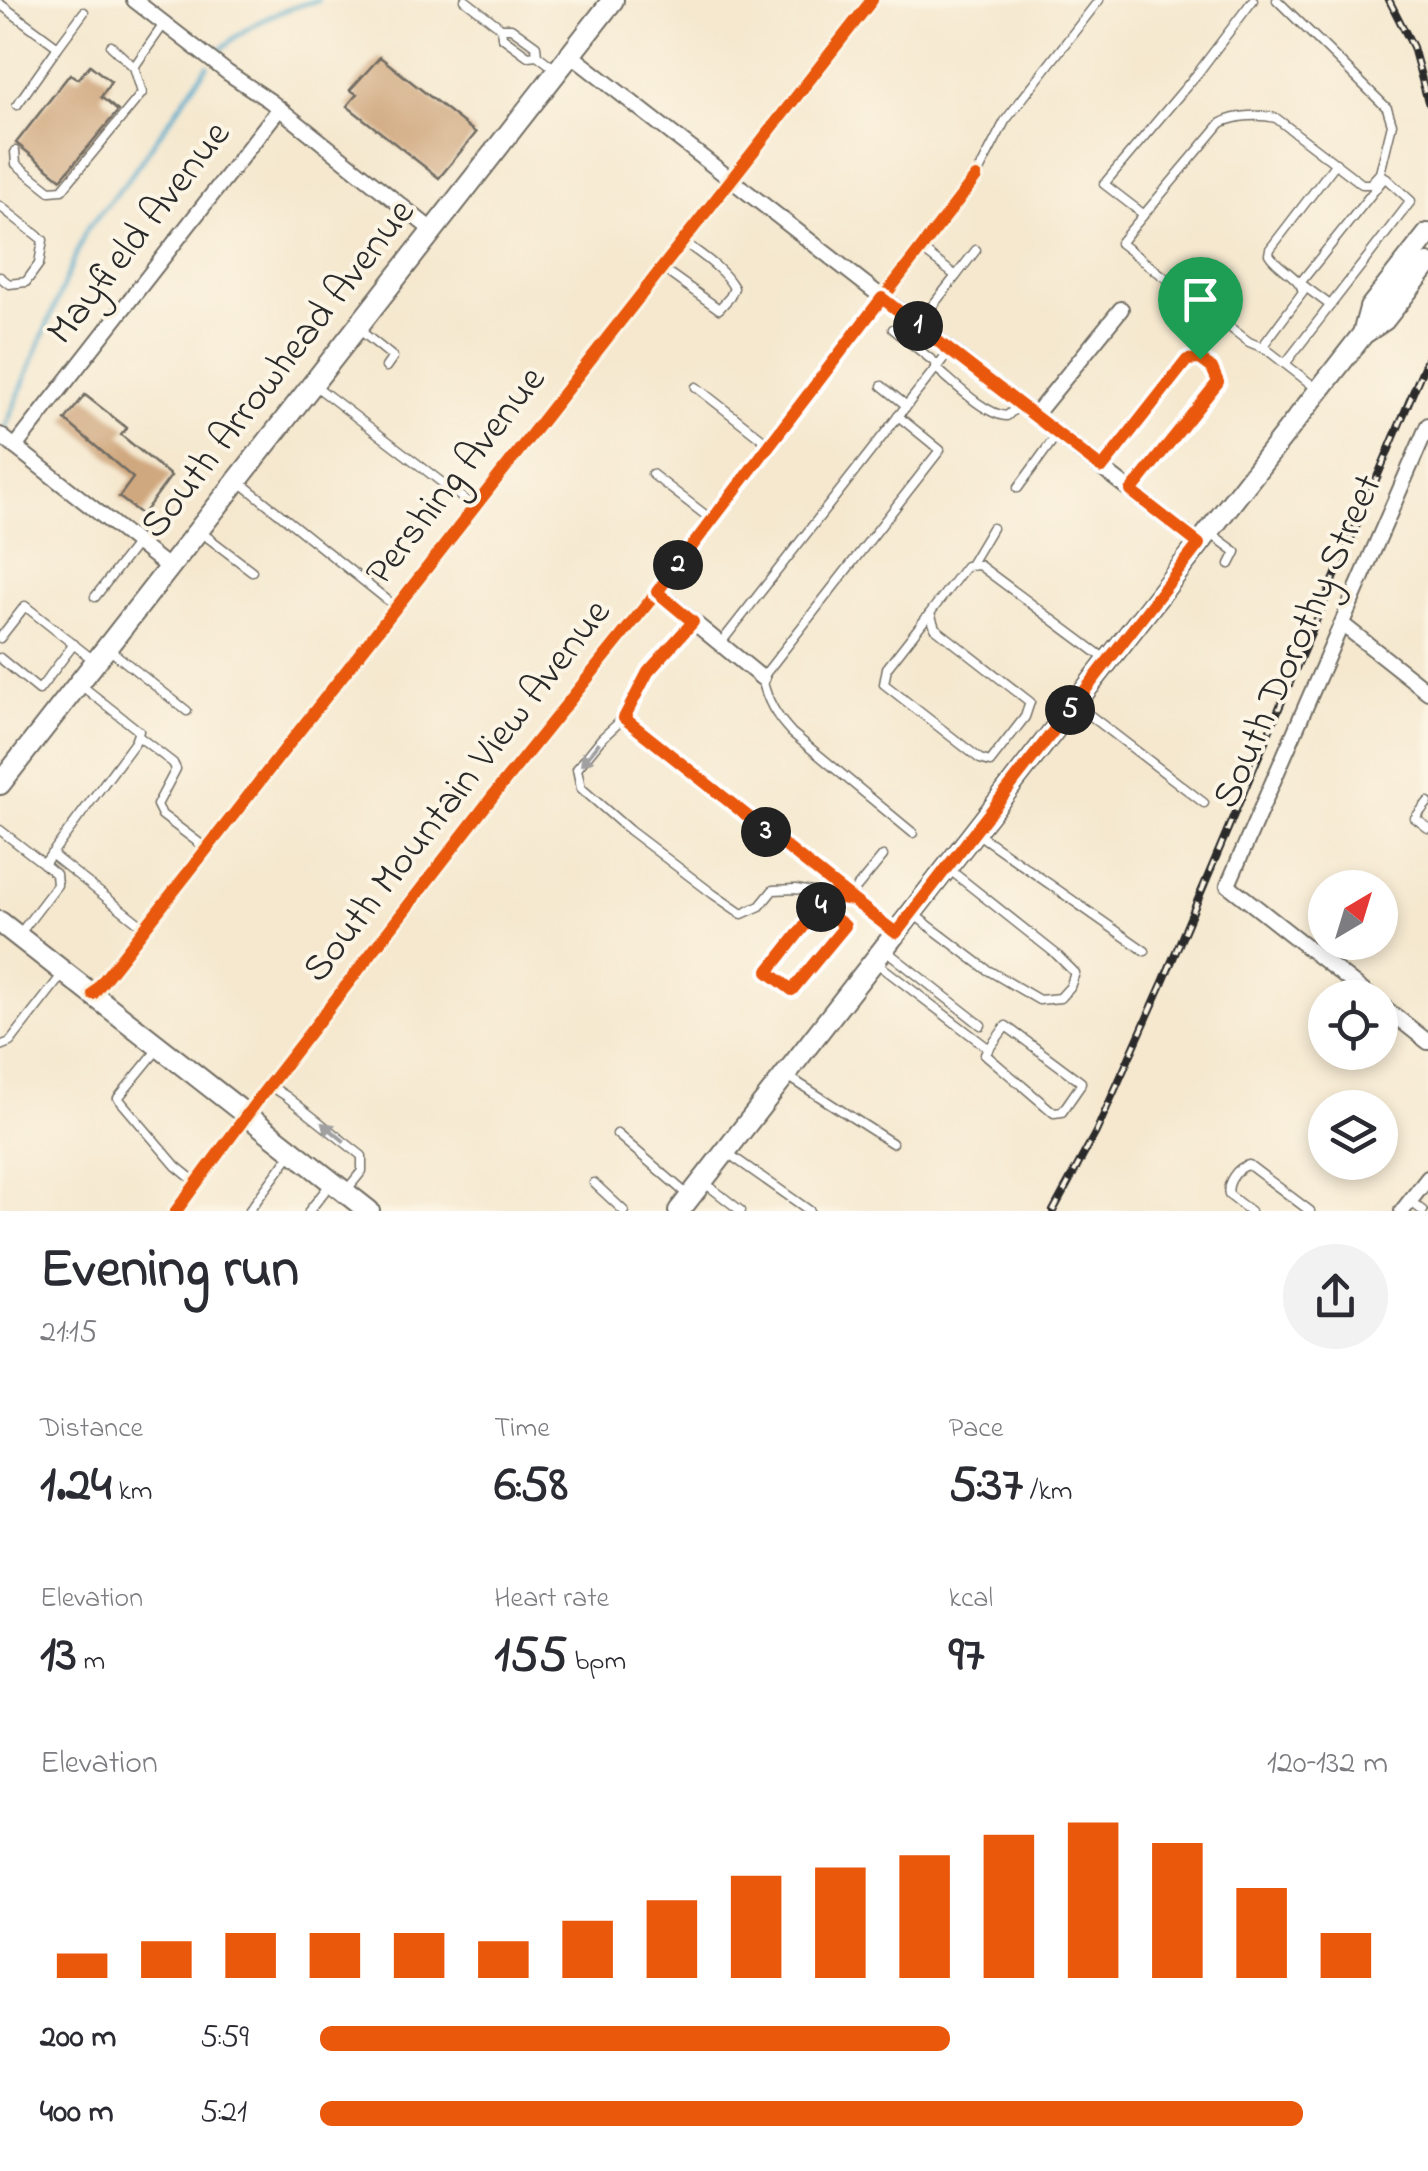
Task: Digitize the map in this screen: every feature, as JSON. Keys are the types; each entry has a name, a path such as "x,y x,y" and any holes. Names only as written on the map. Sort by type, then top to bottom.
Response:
{"main road":[{"name":"South Arrowhead Avenue","path":"4,769 48,699 78,683 101,655 614,0"},
{"path":"1363,334 1370,308 1428,234"},
{"path":"690,1196 1363,334 1384,320 1428,264"},
{"path":"0,922 369,1211"}],"street":[{"path":"134,0 228,74 280,109 433,231"},
{"name":"Pershing Avenue","path":"93,994 872,0"},
{"path":"564,63 730,181 1131,491 1204,538"},
{"name":"Mayfield Avenue","path":"7,440 280,109"},
{"name":"South Mountain View Avenue","path":"176,1211 269,1085 976,178"},
{"path":"1035,415 1121,309"},
{"name":"South Dorothy Street","path":"1349,980 1228,885 1428,424"},
{"path":"7,440 168,568"},
{"path":"657,592 762,678"},
{"path":"1342,624 1428,692"},
{"path":"1398,1018 1428,1042"},
{"path":"1406,1206 1428,1178"}],"lane":[{"path":"465,0 501,28 510,28 536,46 536,55 564,63"},
{"path":"976,178 1004,121 1099,0"},
{"path":"1143,214 1104,184 1197,74 1253,0"},
{"path":"1277,0 1387,108 1392,124 1382,175 1300,283"},
{"path":"0,4 58,47"},
{"path":"17,105 84,12"},
{"path":"134,66 164,24"},
{"path":"14,152 16,164 29,176 50,192 62,190 142,93 134,66 112,46"},
{"path":"1319,391 1122,246 1122,239 1228,120 1265,115 1276,118 1365,185 1382,175"},
{"path":"1330,306 1269,254 1336,163"},
{"path":"1285,364 1411,201 1382,175"},
{"path":"0,206 42,240 39,264 26,282 10,284 0,277"},
{"path":"662,268 711,305 719,309 726,304 734,288 730,282 721,270 683,241"},
{"path":"920,248 956,276"},
{"path":"918,325 976,250"},
{"path":"1262,348 1299,300 1303,292 1300,283"},
{"path":"356,328 393,357 386,367"},
{"path":"893,329 985,408 1007,416 1020,403"},
{"path":"720,644 950,350"},
{"path":"1102,468 1187,360 1200,359 1212,368 1218,382 1131,491"},
{"path":"313,384 474,508"},
{"path":"882,386 907,406"},
{"path":"696,388 770,445"},
{"path":"898,416 940,450 762,678 766,698 792,733 913,833"},
{"path":"1018,488 1058,432"},
{"path":"652,474 712,520"},
{"path":"237,480 396,607"},
{"path":"970,566 992,528"},
{"path":"198,530 252,571"},
{"path":"1204,538 1236,552 1230,564"},
{"path":"94,597 137,543"},
{"path":"930,613 935,628 1030,702 1025,717 990,762 980,759 884,684 888,668 930,613 966,566 980,565 1108,661"},
{"path":"0,638 25,606 74,644 101,655 187,711"},
{"path":"693,622 648,672 624,718 577,768 580,788 629,830 742,914 760,906 772,890 796,889 853,900"},
{"path":"0,658 48,699 74,644"},
{"path":"44,864 140,731 78,683"},
{"path":"1074,704 1204,803"},
{"path":"624,718 853,900 884,948 988,1048"},
{"path":"138,736 176,769 156,805 162,815 207,849"},
{"path":"1428,802 1416,818 1428,828"},
{"path":"975,832 1145,951"},
{"path":"2,835 56,874 57,886 18,936"},
{"path":"51,854 145,928"},
{"path":"853,900 855,890 883,856"},
{"path":"912,913 986,969 1039,1000 1060,998 1070,986 1075,974 1056,954 947,868"},
{"path":"820,906 845,926 792,990 768,972 820,906 822,895"},
{"path":"884,948 981,1025"},
{"path":"0,1046 10,1042 65,972"},
{"path":"1009,1026 1079,1079 1080,1086 1062,1112 1054,1112 986,1055 988,1048 1003,1027 1009,1026"},
{"path":"159,1047 118,1098 176,1166 198,1184"},
{"path":"786,1074 892,1143"},
{"path":"269,1085 362,1156 362,1172 309,1211"},
{"path":"617,1134 690,1196 741,1211"},
{"path":"726,1151 810,1211"},
{"path":"249,1211 293,1152"},
{"path":"1250,1211 1227,1191 1241,1167 1249,1165 1310,1211"},
{"path":"594,1183 624,1211"},
{"path":"1406,1206 1423,1211"}],"building":[{"path":"380,57 476,133 439,178 347,106 357,94 350,90"},
{"path":"90,65 111,82 101,97 118,111 61,179 16,143 70,74 78,79"},
{"path":"85,395 127,428 121,435 171,476 142,515 119,497 133,478 65,420"}],"waterway":[{"path":"214,57 236,36 262,21 318,0"},
{"path":"3,433 86,230 127,181 208,65"}],"railway":[{"path":"1389,0 1413,47 1428,102"},
{"path":"1053,1211 1096,1132 1163,982 1428,357"}],"cycle path":[{"path":"93,994 872,0"},
{"path":"176,1211 260,1097 657,592 976,177"}],"route":[{"path":"1200,359 1187,360 1102,468 882,298 657,592 693,622 648,672 624,718 853,900 822,895 820,906 768,972 792,990 845,926 820,906 822,895 853,900 896,933 1199,544 1131,491 1218,382 1212,368 1200,359"}]}
